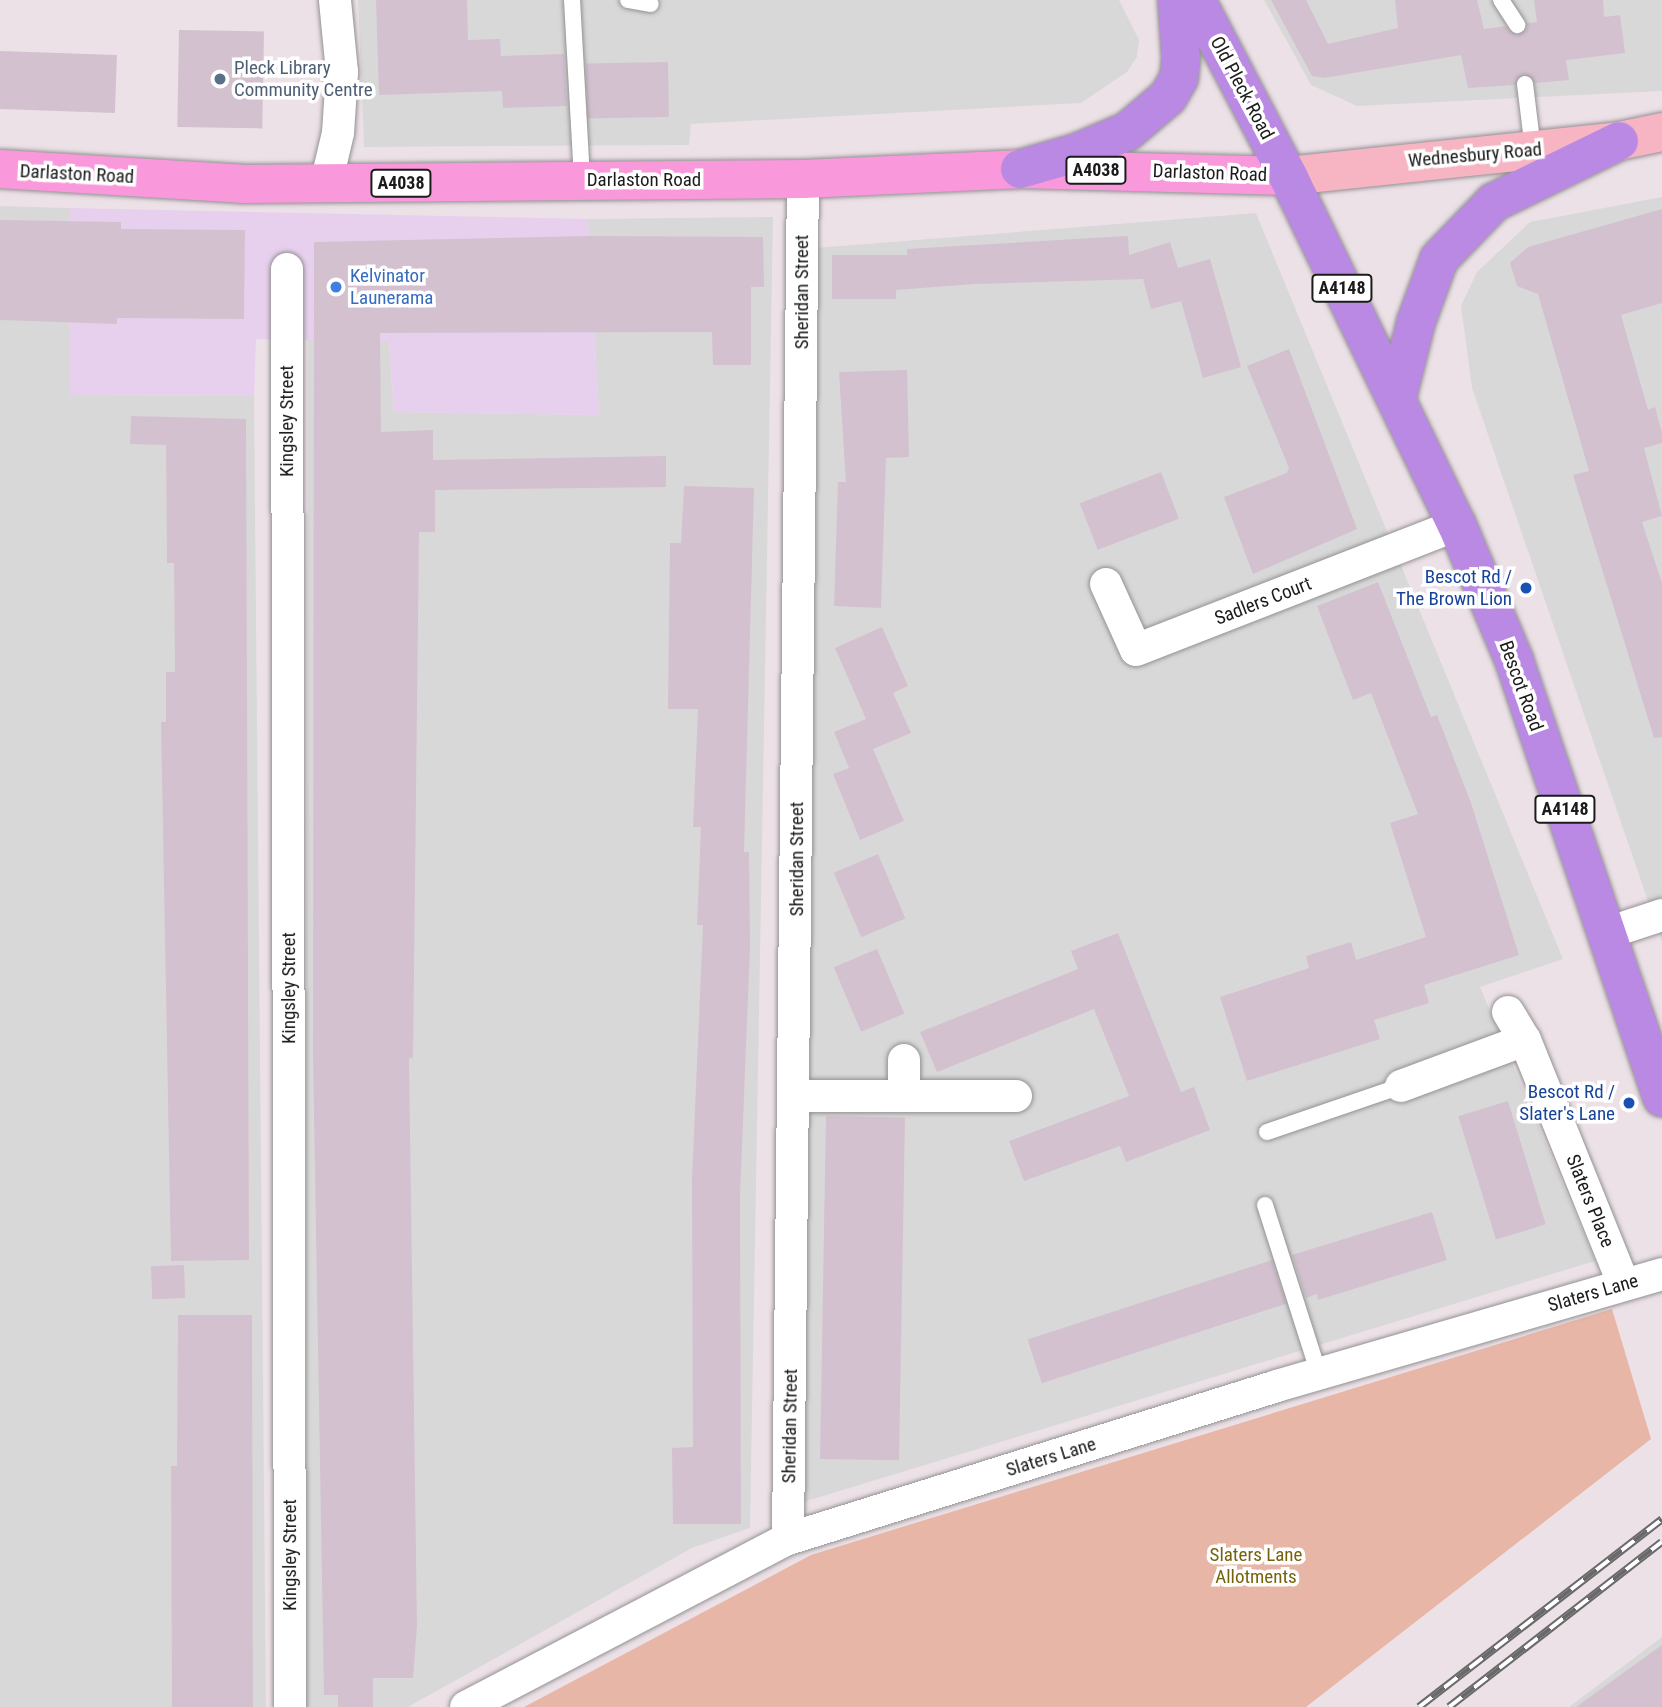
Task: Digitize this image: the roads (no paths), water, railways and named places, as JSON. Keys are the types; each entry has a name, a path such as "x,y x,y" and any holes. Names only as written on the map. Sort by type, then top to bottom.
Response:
{"highway":[{"path":"1020,169 1076,153 1128,131 1168,97 1179,78 1181,60 1177,0"},
{"name":"Old Pleck Road","path":"1196,0 1288,176"},
{"path":"1397,398 1416,322 1438,259 1494,202 1619,142"},
{"name":"Bescot Road","path":"1288,176 1457,525 1514,660 1662,1098"}],"main road":[{"name":"Darlaston Road","path":"0,169 242,184 803,179 1020,169 1288,176"}],"street":[{"path":"326,184 338,133 342,72 335,0"},
{"name":"Wednesbury Road","path":"1288,176 1619,142 1662,132"},
{"name":"Sheridan Street","path":"788,1539 795,1096 803,179"},
{"name":"Kingsley Street","path":"287,269 290,1707"},
{"name":"Sadlers Court","path":"1106,584 1136,650 1457,525"},
{"path":"1607,933 1662,915"},
{"name":"Slaters Place","path":"1508,1012 1525,1040 1623,1283"},
{"path":"1401,1086 1525,1040"},
{"path":"904,1060 904,1096"},
{"path":"795,1096 1016,1096"},
{"name":"Slaters Lane","path":"466,1707 788,1539 1319,1374 1623,1283 1662,1274"}],"lane":[{"path":"572,0 582,180"},
{"path":"628,0 651,4"},
{"path":"1501,0 1517,24"},
{"path":"1525,84 1533,149"},
{"path":"1267,1132 1401,1086"},
{"path":"1265,1205 1319,1374"}],"railway":[{"path":"1419,1707 1662,1519"},
{"path":"1449,1707 1662,1542"}],"place":[{"name":"Pleck Library Community Centre","path":"220,79"},
{"name":"Kelvinator Launerama","path":"336,287"},
{"name":"Bescot Rd / The Brown Lion","path":"1526,588"},
{"name":"Bescot Rd / Slater's Lane","path":"1629,1103"}],"park label":[{"name":"Slaters Lane Allotments","path":"1256,1566"}]}
